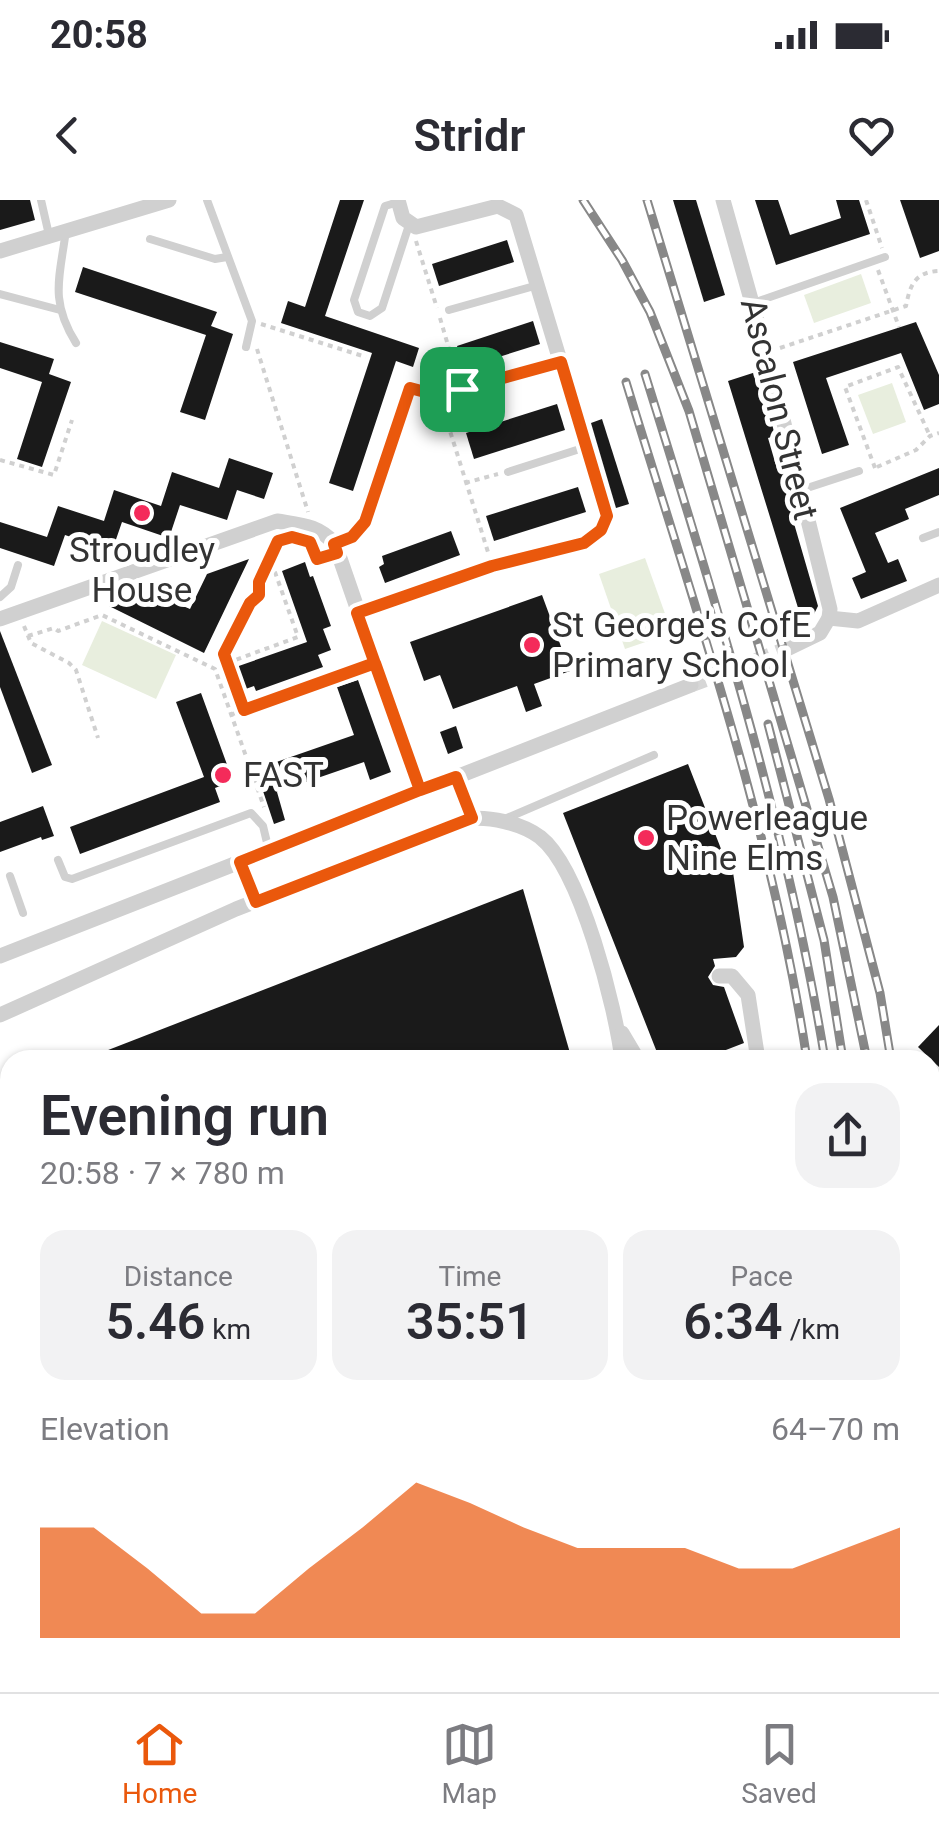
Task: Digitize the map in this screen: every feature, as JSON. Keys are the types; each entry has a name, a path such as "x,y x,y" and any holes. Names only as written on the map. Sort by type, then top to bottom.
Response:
{"street":[{"path":"0,251 169,200"},
{"name":"Ascalon Street","path":"723,200 766,352 830,618"},
{"path":"357,613 492,566 584,543 601,530 607,516 516,215 508,204 413,226 403,218 398,201"},
{"path":"7,614 278,521 311,534 324,531 336,549 420,790"},
{"path":"798,648 820,633 830,618 858,621 939,585"},
{"path":"0,956 691,686"},
{"path":"0,1015 256,902 472,818 528,830 544,839 557,857 582,906 618,1025 621,1050"},
{"path":"719,976 732,976 748,995 756,1050"},
{"path":"618,1025 632,1050"}],"lane":[{"path":"41,200 49,236"},
{"path":"207,200 252,326 246,347"},
{"path":"398,201 385,206 354,300 358,312 370,316 382,308 413,226"},
{"path":"66,230 58,288 60,317 76,343"},
{"path":"150,239 227,258"},
{"path":"753,302 880,259"},
{"path":"449,310 538,284"},
{"path":"0,294 60,310"},
{"path":"464,388 561,362"},
{"path":"336,549 365,522 410,388"},
{"path":"508,472 586,447"},
{"path":"801,490 859,472"},
{"path":"923,538 939,532"},
{"path":"0,597 11,586 18,565"},
{"path":"310,688 375,663"},
{"path":"498,822 654,755"},
{"path":"456,777 472,818"},
{"path":"58,860 64,876 72,879 251,813 263,826 269,851"},
{"path":"240,862 256,902"},
{"path":"10,876 23,913"},
{"path":"0,892 14,887"}],"path":[{"path":"866,200 899,328"},
{"path":"410,388 440,396 462,389 413,226"},
{"path":"766,352 906,306 910,284 924,272 939,271"},
{"path":"252,326 366,357"},
{"path":"252,326 317,559 336,549"},
{"path":"897,355 898,367 930,436"},
{"path":"452,359 440,396 492,566"},
{"path":"875,468 844,388 898,367"},
{"path":"0,460 54,475 72,420"},
{"path":"859,472 916,450 939,432"},
{"path":"465,483 508,472"},
{"path":"244,710 224,654 250,603 259,595 259,582 278,541 292,537"},
{"path":"216,674 298,637 270,558"},
{"path":"7,614 31,644 76,670 98,738"},
{"path":"28,636 102,615 215,669 268,817"},
{"path":"230,715 310,688"}],"green space":[{"path":"861,274 871,303 814,323 804,295"},
{"path":"892,383 906,422 873,434 858,395"},
{"path":"645,558 672,633 625,649 599,574"},
{"path":"102,621 176,655 156,699 82,665"}],"building":[{"path":"0,200 30,200 35,220 0,230"},
{"path":"340,200 364,200 325,316 419,348 413,367 396,361 353,491 329,483 372,353 281,323 288,301 305,307"},
{"path":"673,200 696,200 725,295 704,302"},
{"path":"755,200 778,200 790,235 841,218 836,200 859,200 870,234 776,265"},
{"path":"900,200 939,200 939,251 920,258"},
{"path":"507,240 514,262 439,286 432,264"},
{"path":"83,267 217,312 211,326 233,334 205,420 180,412 206,335 75,292"},
{"path":"533,321 540,344 464,368 457,346"},
{"path":"916,322 939,375 939,404 924,410 901,353 826,378 849,445 822,454 793,362"},
{"path":"0,342 54,359 49,374 71,382 42,467 17,459 42,382 0,368"},
{"path":"759,371 775,436 768,438 777,469 782,467 789,489 796,519 793,520 818,606 812,618 803,624 728,381"},
{"path":"557,404 565,430 474,459 466,433"},
{"path":"602,419 629,504 616,508 591,423"},
{"name":"Stroudley House","path":"229,458 273,473 264,499 237,490 227,520 180,505 169,538 122,522 112,551 65,535 54,566 0,548 0,522 47,537 58,506 104,521 114,490 161,506 172,472 219,488"},
{"path":"939,468 939,495 905,509 909,519 875,533 888,563 898,559 907,581 861,599 852,578 866,572 840,508"},
{"path":"578,487 586,512 494,541 486,516"},
{"path":"451,531 460,555 385,583 379,567 384,564 382,556"},
{"path":"249,559 204,653 109,606 150,592 190,609 207,574"},
{"path":"305,562 331,626 323,629 331,650 318,655 323,667 256,691 254,686 240,691 233,668 307,642 282,571"},
{"path":"542,595 570,671 534,684 542,706 526,712 517,686 453,709 440,675 424,681 410,642"},
{"path":"0,631 52,765 32,773 0,687"},
{"path":"358,680 391,772 370,780 364,762 277,792 285,820 274,824 259,779 265,777 262,767 354,735 337,687"},
{"path":"201,693 233,781 215,788 220,802 80,854 70,827 204,777 176,702"},
{"path":"456,726 463,748 448,754 440,732"},
{"path":"688,764 733,872 744,947 736,957 713,959 715,966 708,977 713,985 724,987 744,1043 726,1050 656,1050 563,813"},
{"path":"43,806 54,836 0,852 0,822"},
{"path":"523,889 569,1050 108,1050"},
{"path":"939,1025 939,1050 918,1047"}],"tunnel":[{"path":"691,685 789,648"}],"railway":[{"path":"583,200 650,312 689,411 833,897 865,1050"},
{"path":"647,200 829,799 880,993 889,1050"},
{"path":"645,374 723,629 770,800 823,1050"},
{"path":"626,382 752,803 774,888 805,1050"},
{"path":"768,724 824,940 841,1050"}],"place":[{"name":"Stroudley House","path":"142,513"},
{"name":"St George's CofE Primary School","path":"532,645"},
{"name":"FAST","path":"223,775"},
{"name":"Powerleague Nine Elms","path":"646,838"}],"route":[{"path":"462,389 440,396 410,388 365,522 352,537 334,544 337,553 317,559 310,542 292,537 278,541 259,582 259,595 250,603 224,654 244,710 375,663 420,790 240,862 256,902 472,818 456,777 420,790 416,779 375,663 357,613 492,566 584,543 601,530 607,516 561,362 462,389"}]}
